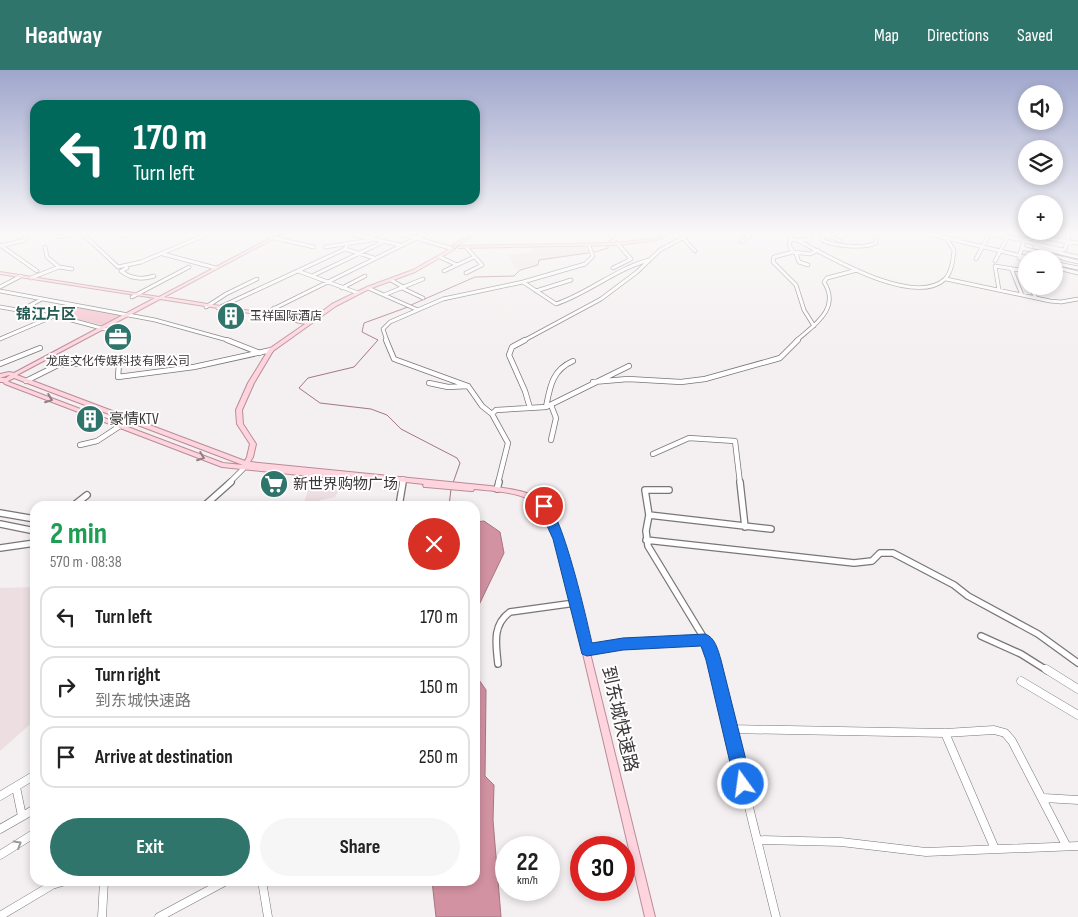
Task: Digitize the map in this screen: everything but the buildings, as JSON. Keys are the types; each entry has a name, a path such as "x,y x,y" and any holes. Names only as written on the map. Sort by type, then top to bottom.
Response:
{"main road":[{"path":"1,380 206,273"},
{"path":"245,466 253,444 240,424 239,410 251,383 272,350 334,305 368,288 406,273"},
{"path":"0,274 263,315"},
{"path":"20,277 45,281"},
{"path":"207,307 307,323"},
{"path":"0,369 245,466"},
{"path":"1,380 222,465 458,486"},
{"name":"到东城快速路","path":"458,486 513,492 535,500 547,510 559,539 650,917"},
{"name":"到东城快速路","path":"458,486 513,492"}],"street":[{"path":"31,278 45,273"},
{"path":"123,273 127,276 141,280 154,276"},
{"path":"134,296 179,273"},
{"path":"218,308 295,273"},
{"path":"302,273 358,293"},
{"path":"312,276 319,273"},
{"path":"263,315 345,273"},
{"path":"497,489 508,443 492,414 482,406 468,386 397,361 391,356 387,338 383,332 384,326 454,296 523,282 556,273"},
{"path":"523,282 556,304 561,304 571,300 614,273"},
{"path":"530,408 525,391 509,355 509,350 512,346 601,299 634,273"},
{"path":"784,273 796,285 804,310 814,326"},
{"path":"593,382 628,379 681,382 705,379 780,358 824,317 828,307 829,290 824,282 827,278 848,273"},
{"path":"863,273 898,286 932,287 946,279 949,273"},
{"path":"996,273 1000,290"},
{"path":"1012,273 1018,286"},
{"path":"342,288 365,276"},
{"path":"0,286 20,277"},
{"path":"207,307 226,294 257,279"},
{"path":"384,296 423,279"},
{"path":"946,279 1018,294"},
{"path":"390,280 423,298"},
{"path":"536,291 571,280"},
{"path":"368,288 419,310"},
{"path":"0,291 128,314 231,341 260,353"},
{"path":"1022,295 1060,302 1078,299"},
{"path":"21,310 42,299"},
{"path":"0,307 54,316 103,327 116,332"},
{"path":"274,308 291,315 287,320"},
{"path":"0,339 54,316"},
{"path":"0,364 40,348"},
{"path":"26,380 52,367 64,364 116,361 119,363 118,377 194,367 272,350"},
{"path":"549,406 555,373 573,361"},
{"path":"492,414 496,410 549,406 593,382 629,366"},
{"path":"430,384 448,387 468,386"},
{"path":"549,406 556,412 557,423 551,440"},
{"path":"80,445 97,441 120,426"},
{"path":"652,454 689,438 734,441 745,527"},
{"path":"210,501 230,484 245,466"},
{"path":"400,501 403,482"},
{"path":"669,490 645,490 649,515 646,540 710,648 776,917"},
{"path":"79,501 87,495"},
{"path":"0,513 30,518"},
{"path":"649,515 771,529"},
{"path":"0,524 30,530"},
{"path":"646,540 854,563 872,561 880,553 894,552 954,584 968,596 1038,634 1078,663"},
{"path":"0,548 30,544"},
{"path":"498,664 495,636 503,615 510,612 575,603"},
{"path":"981,636 1021,654 1078,689"},
{"path":"587,650 623,644 705,640"},
{"path":"1020,681 1078,715"},
{"path":"730,729 945,733 994,730 1004,733 1012,741 1044,798 1066,845"},
{"path":"945,733 995,849"},
{"path":"0,796 30,778"},
{"path":"16,787 22,816"},
{"path":"1044,798 1078,800"},
{"path":"0,829 30,812"},
{"path":"0,854 30,836"},
{"path":"757,840 841,842 926,852 1078,846"},
{"path":"0,916 50,886"},
{"path":"102,917 104,886"},
{"path":"159,917 217,886"},
{"path":"263,886 268,917"}],"shaded area":[{"path":"66,304 123,314 102,325 50,313"},
{"path":"312,478 344,481 335,497 319,501 305,501"},
{"path":"480,521 484,521 500,532 504,553 480,603"},
{"path":"30,587 30,724 0,751 0,588"},
{"path":"480,681 486,690 485,776 494,785 495,901 500,901 501,917 436,917 433,886 480,886"}],"waterway":[{"path":"411,305 475,277 514,276 517,273"},
{"path":"408,307 364,323 362,332 378,340 354,367 308,378 299,388 320,403 371,409 387,415 401,429 457,458 460,463 453,483"},
{"path":"450,501 451,489"}],"place":[{"name":"玉祥国际酒店","path":"231,316"},
{"name":"龙庭文化传媒科技有限公司","path":"118,337"},
{"name":"豪情KTV","path":"90,419"},
{"name":"新世界购物广场","path":"274,484"}],"district":[{"name":"锦江片区","path":"46,314"}],"route":[{"path":"544,506 559,539 587,650 623,644 705,640 714,660 743,784"}]}
